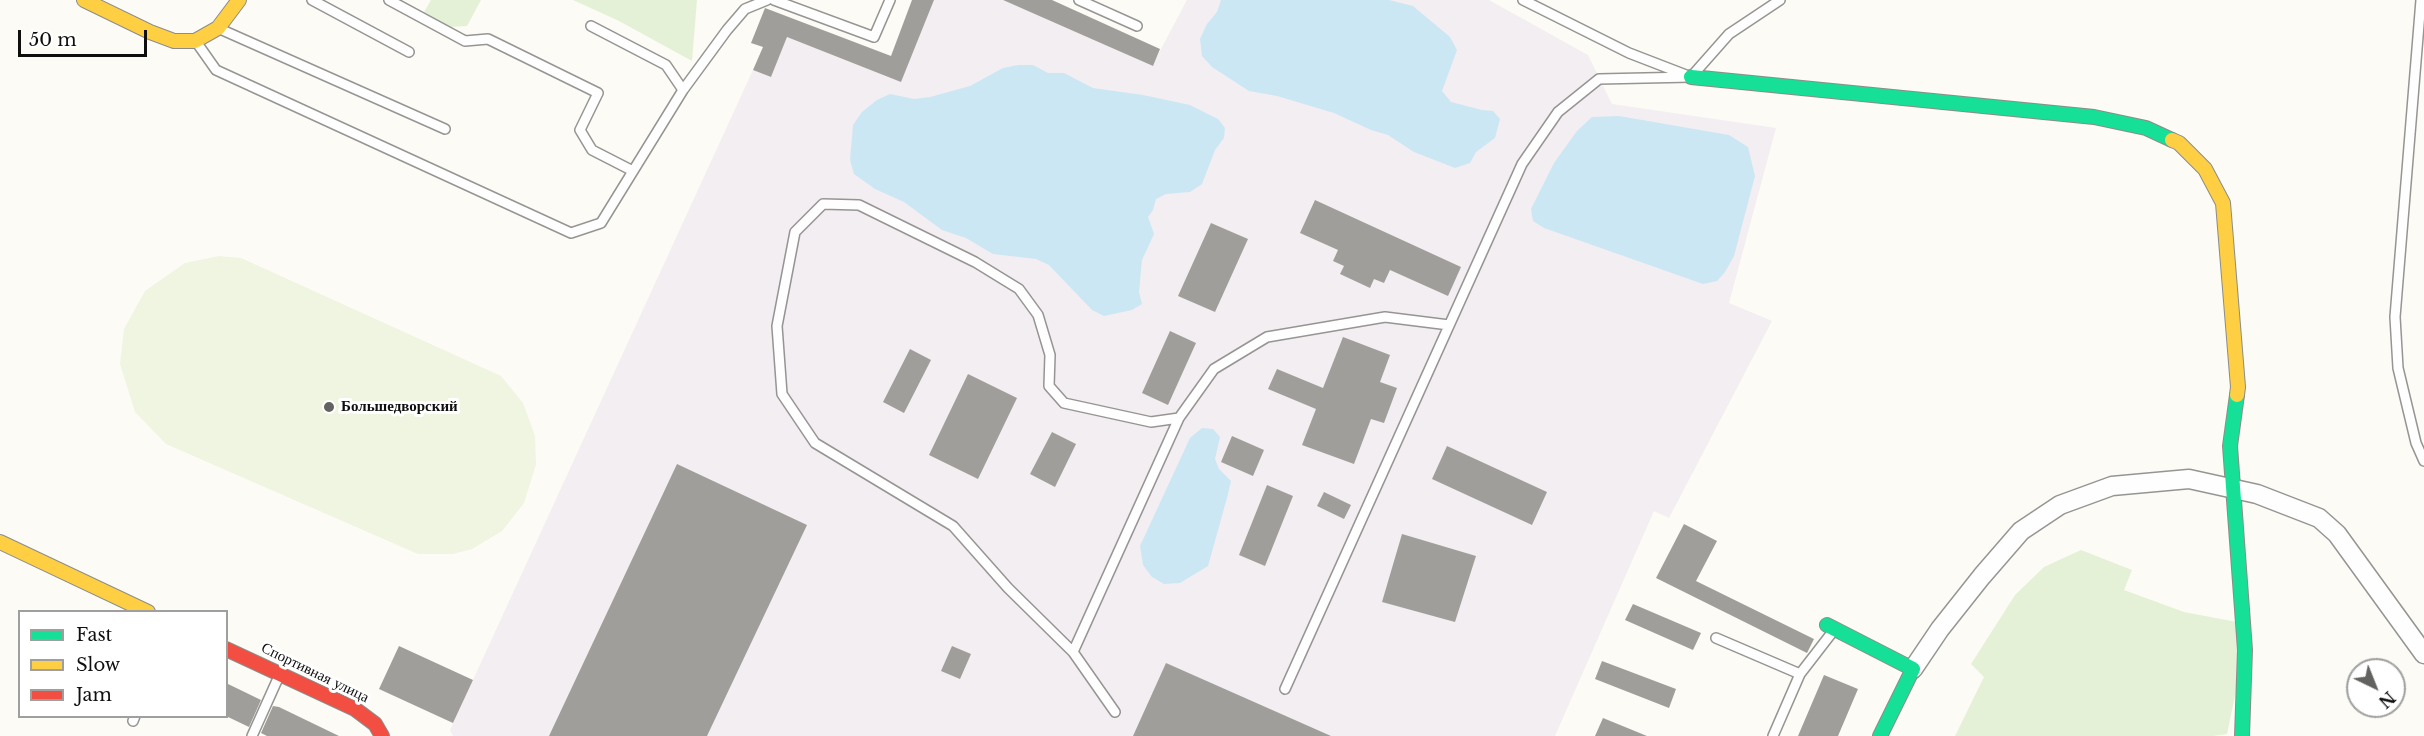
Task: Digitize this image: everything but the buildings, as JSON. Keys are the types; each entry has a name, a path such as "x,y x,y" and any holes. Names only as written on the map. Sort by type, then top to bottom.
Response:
{"street":[{"path":"84,0 174,41 195,41 218,28 239,0"},
{"path":"1691,77 2094,117 2146,128 2179,142 2205,169 2223,203 2238,387 2230,446 2245,650 2242,736"},
{"path":"1880,736 1913,669 1940,629 2021,531 2060,505 2112,486 2189,479 2257,494 2319,518 2337,534 2424,654"},
{"path":"0,542 144,610"},
{"path":"1831,627 1913,669"},
{"name":"Спортивная улица","path":"228,650 355,709 375,724 382,736"}],"lane":[{"path":"312,0 409,52"},
{"path":"389,0 465,40 488,39 598,93 580,130 592,150 633,171"},
{"path":"195,41 216,70 571,233 601,223 683,90 745,9 767,0"},
{"path":"774,0 874,37 890,0"},
{"path":"1079,0 1137,26"},
{"path":"1523,0 1629,53 1691,77"},
{"path":"1286,689 1522,164 1558,112 1599,79 1691,77 1730,34 1780,0"},
{"path":"2421,0 2395,317 2398,368 2416,444 2424,461"},
{"path":"591,26 666,65 683,90"},
{"path":"218,28 445,129"},
{"path":"1115,712 1073,652 1008,588 953,526 815,443 782,394 777,326 795,232 823,204 859,205 975,262 1019,289 1038,315 1050,355 1049,386 1064,403 1152,422 1179,418"},
{"path":"1073,652 1179,418 1214,369 1267,337 1385,317 1449,325"},
{"path":"1773,736 1800,674 1831,627"},
{"path":"1716,638 1800,674"},
{"path":"252,736 280,674"}],"shaded area":[{"path":"934,0 1002,0 1066,26 1152,66 1187,0 1489,0 1588,55 1612,104 1776,128 1729,303 1772,321 1669,518 1654,511 1555,736 453,736 450,730 753,70 771,77 787,37 901,81"}],"green space":[{"path":"431,0 481,0 467,26 450,27 424,12"},
{"path":"573,0 697,0 692,61 619,21"},
{"name":"Большедворский","path":"219,256 241,258 501,376 523,403 535,436 536,464 524,503 502,531 472,549 453,554 418,554 166,444 135,412 120,364 124,329 145,291 185,263"},
{"path":"2081,550 2132,570 2124,590 2184,612 2237,622 2237,686 2227,734 2213,736 1955,736 1984,677 1971,664 2015,595 2044,567"}],"water":[{"path":"1221,0 1389,0 1413,6 1450,37 1457,50 1442,91 1451,102 1493,111 1500,119 1495,138 1476,152 1470,163 1455,168 1414,152 1388,135 1334,113 1277,96 1249,91 1212,67 1202,56 1200,39 1207,24 1217,12"},
{"path":"1033,65 1048,73 1064,73 1093,88 1190,105 1218,119 1225,128 1224,138 1215,150 1202,184 1190,192 1166,194 1156,199 1148,217 1154,234 1142,260 1139,292 1142,304 1132,310 1104,316 1092,310 1049,265 1036,259 993,254 966,238 942,230 904,202 875,189 854,174 850,160 853,125 862,112 877,100 890,94 914,99 930,97 970,86 1003,68"},
{"path":"1619,116 1729,135 1748,147 1755,176 1734,256 1717,281 1703,284 1544,228 1533,221 1531,209 1554,163 1577,131 1592,117"},
{"path":"1202,428 1213,429 1220,437 1215,459 1219,469 1231,481 1227,498 1208,566 1180,583 1164,584 1152,577 1143,565 1140,546 1190,438"}],"traffic: fast":[{"path":"1691,77 2094,117 2146,128 2172,140"},
{"path":"2237,395 2230,446 2245,650 2242,736"},
{"path":"1827,625 1913,669 1880,736"}],"traffic: slow":[{"path":"84,0 174,41 195,41 218,28 239,0"},
{"path":"2172,140 2179,143 2205,169 2223,203 2237,395"},
{"path":"0,542 144,610"}],"traffic: jam":[{"path":"228,650 355,709 375,724 382,736"}],"place":[{"name":"Большедворский","path":"329,407"}]}
